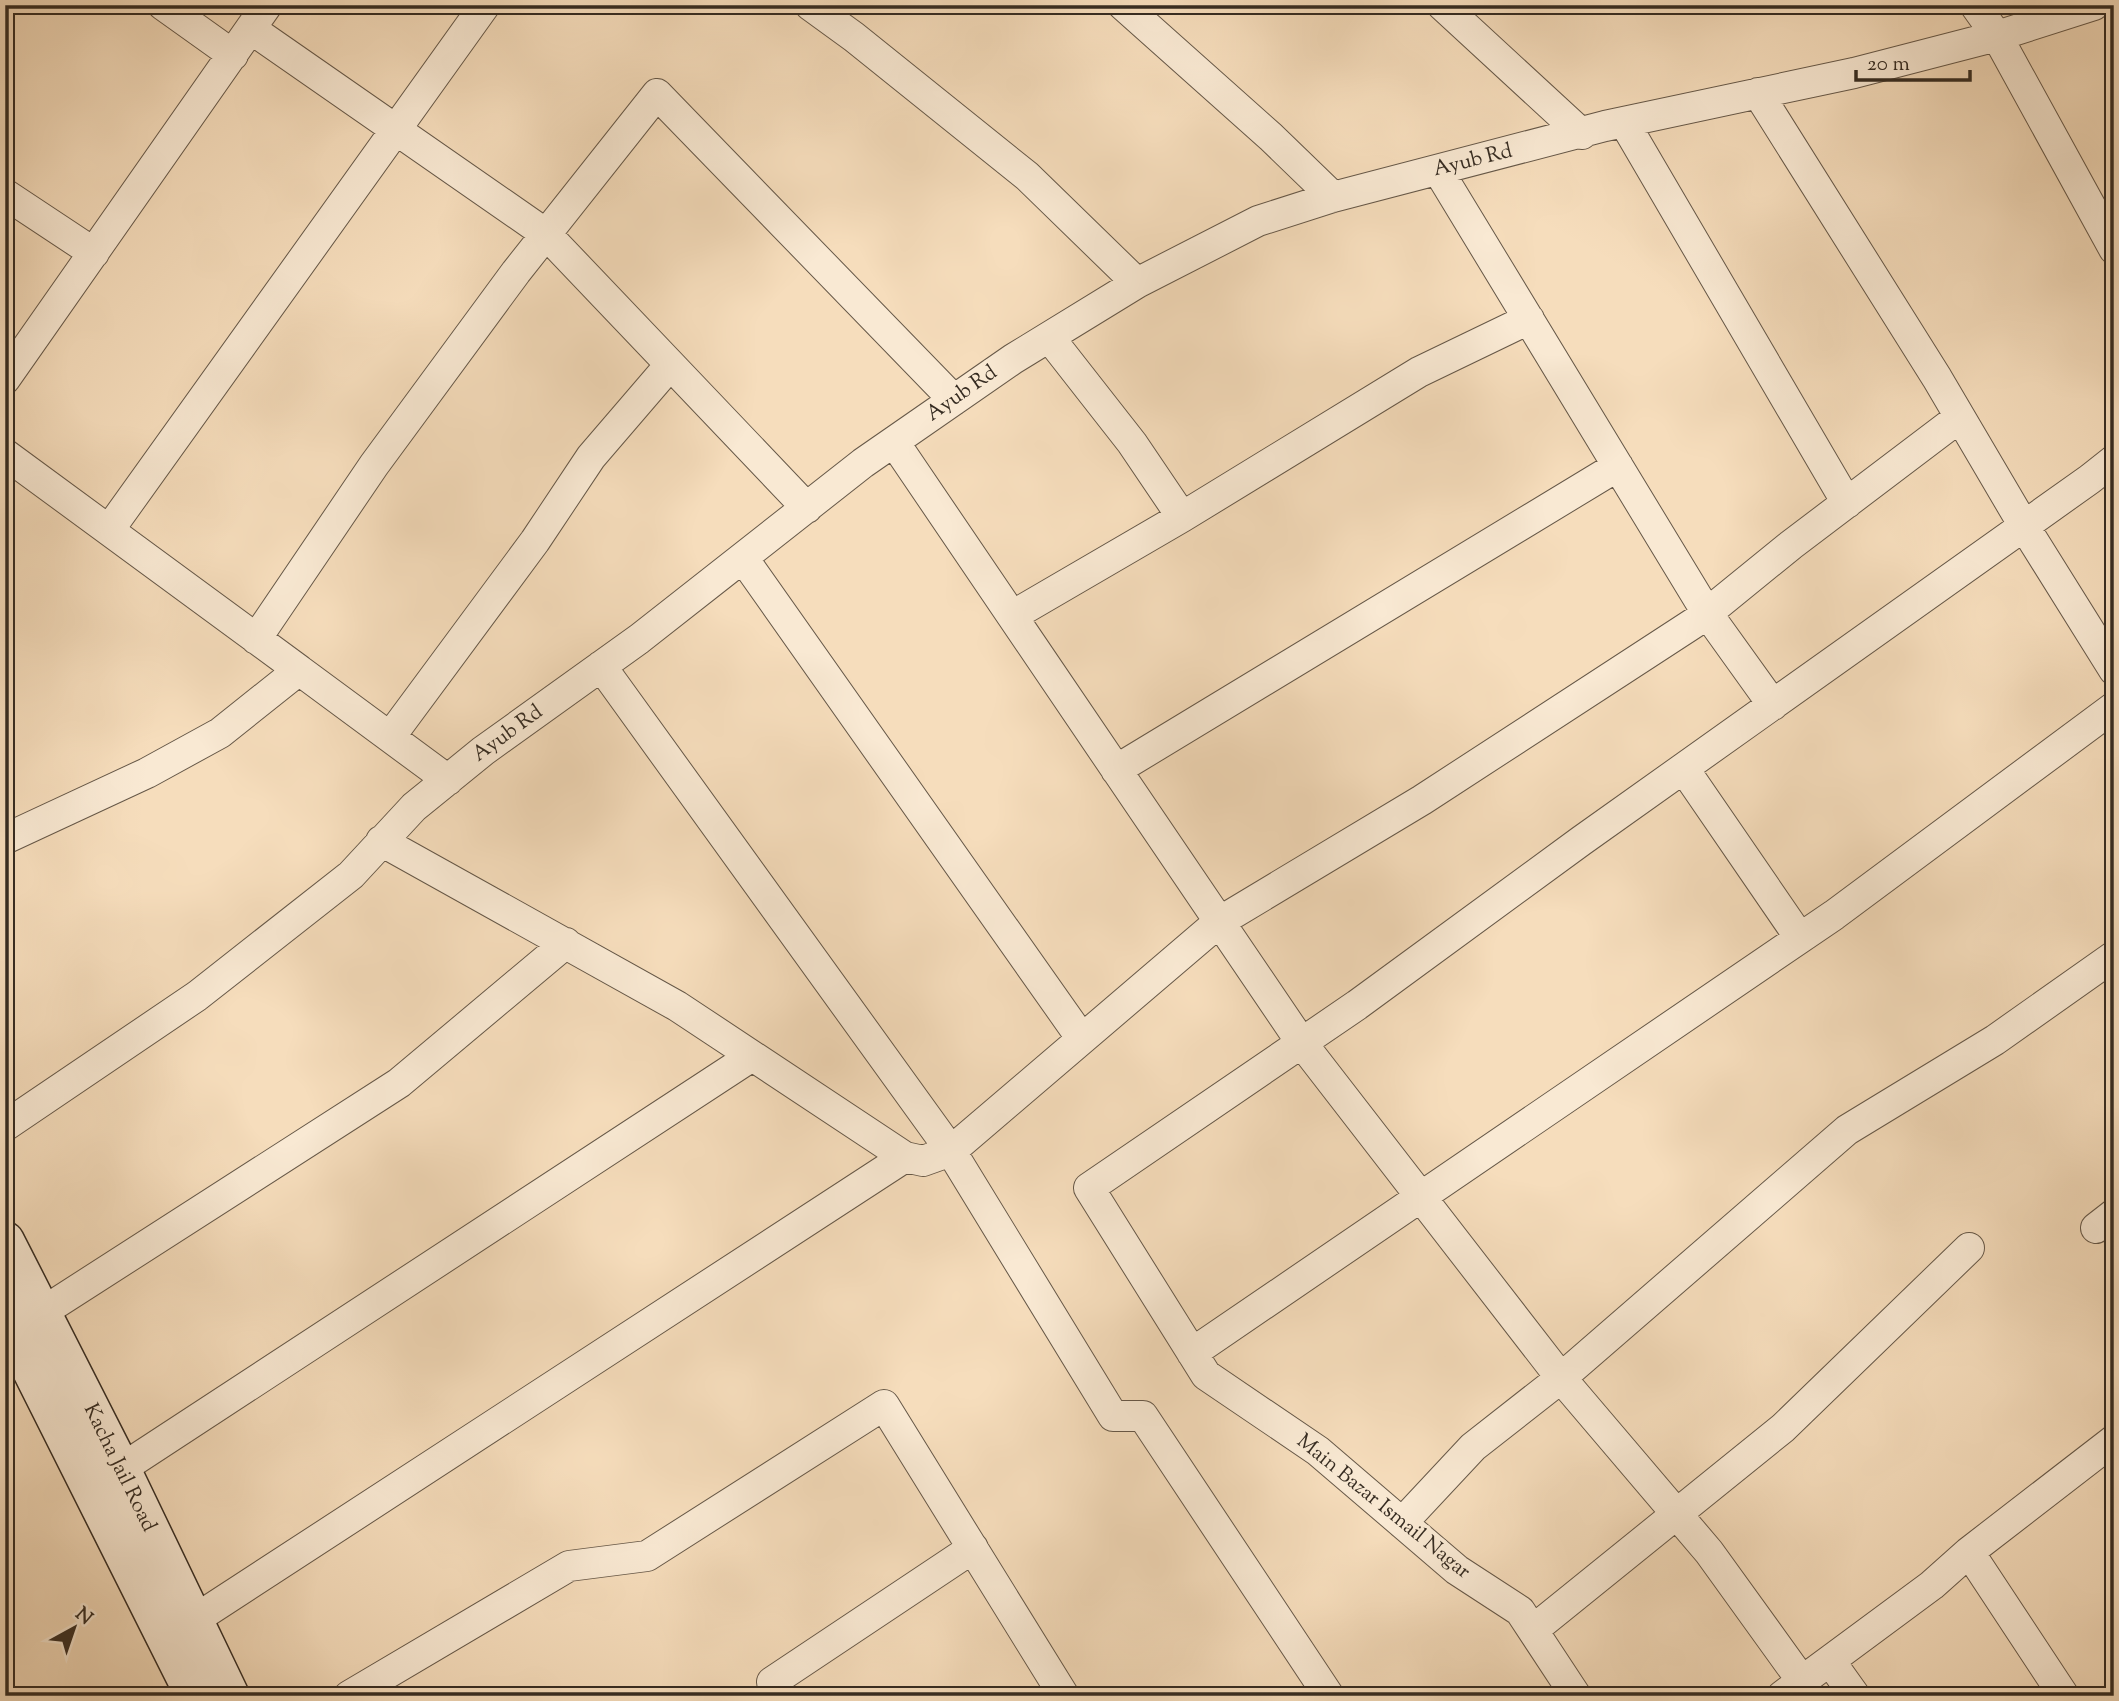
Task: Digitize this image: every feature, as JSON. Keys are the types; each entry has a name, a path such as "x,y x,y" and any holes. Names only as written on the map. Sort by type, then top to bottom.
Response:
{"main road":[{"name":"Kacha Jail Road","path":"5,1241 23,1315 121,1469 230,1696"},
{"path":"23,1315 195,1696"}],"street":[{"path":"163,5 233,55"},
{"path":"109,530 485,5"},
{"path":"810,5 854,37 1027,177 1137,284"},
{"path":"1123,5 1271,136 1333,197"},
{"path":"1442,5 1581,134"},
{"path":"1975,5 1997,36 2114,249"},
{"name":"Ayub Rd","path":"5,1126 197,996 351,875 414,807 483,751 601,666 894,442 1049,337 1137,284 1258,220 1333,197 1624,122 1854,73 1997,36 2094,5"},
{"path":"5,379 259,17 396,130 546,234 807,508"},
{"path":"1758,93 2114,670"},
{"path":"256,639 374,465 546,234 657,94 954,400"},
{"path":"1624,122 1847,503"},
{"path":"1438,170 1707,613 1773,705"},
{"path":"5,194 94,253"},
{"path":"1012,616 1182,517 1419,372 1529,319"},
{"path":"1049,337 1132,443 1182,517"},
{"path":"390,737 535,541 591,457 670,365"},
{"path":"381,841 677,1006 905,1157 923,1161 950,1151 1219,922 1422,800 1707,613 1960,417"},
{"path":"894,442 1301,1042 1561,1378 1709,1552 1792,1688 1932,1586 1969,1552 2114,1440"},
{"path":"5,454 448,780"},
{"path":"1301,1042 2114,460"},
{"path":"1116,770 1618,466"},
{"path":"743,558 1082,1039"},
{"path":"601,666 950,1151 1113,1416 1143,1416 1329,1696"},
{"path":"5,839 148,774 220,733 299,670"},
{"path":"1192,1353 1800,938 2114,707"},
{"path":"1684,769 1800,938"},
{"path":"23,1315 399,1083 566,943"},
{"path":"1402,1523 1473,1447 1561,1378 1847,1130 1995,1040 2114,956"},
{"name":"Main Bazar Ismail Nagar","path":"1301,1042 1089,1188 1206,1375 1318,1451 1457,1570 1520,1611 1576,1696"},
{"path":"121,1469 752,1056"},
{"path":"194,1620 905,1157"},
{"path":"1533,1630 1678,1516 1783,1428 1969,1248"},
{"path":"349,1696 569,1566 647,1556 884,1405 1064,1696"},
{"path":"780,1696 772,1682 973,1548"},
{"path":"1969,1552 2064,1696"},
{"path":"1830,1661 1855,1696"}]}
